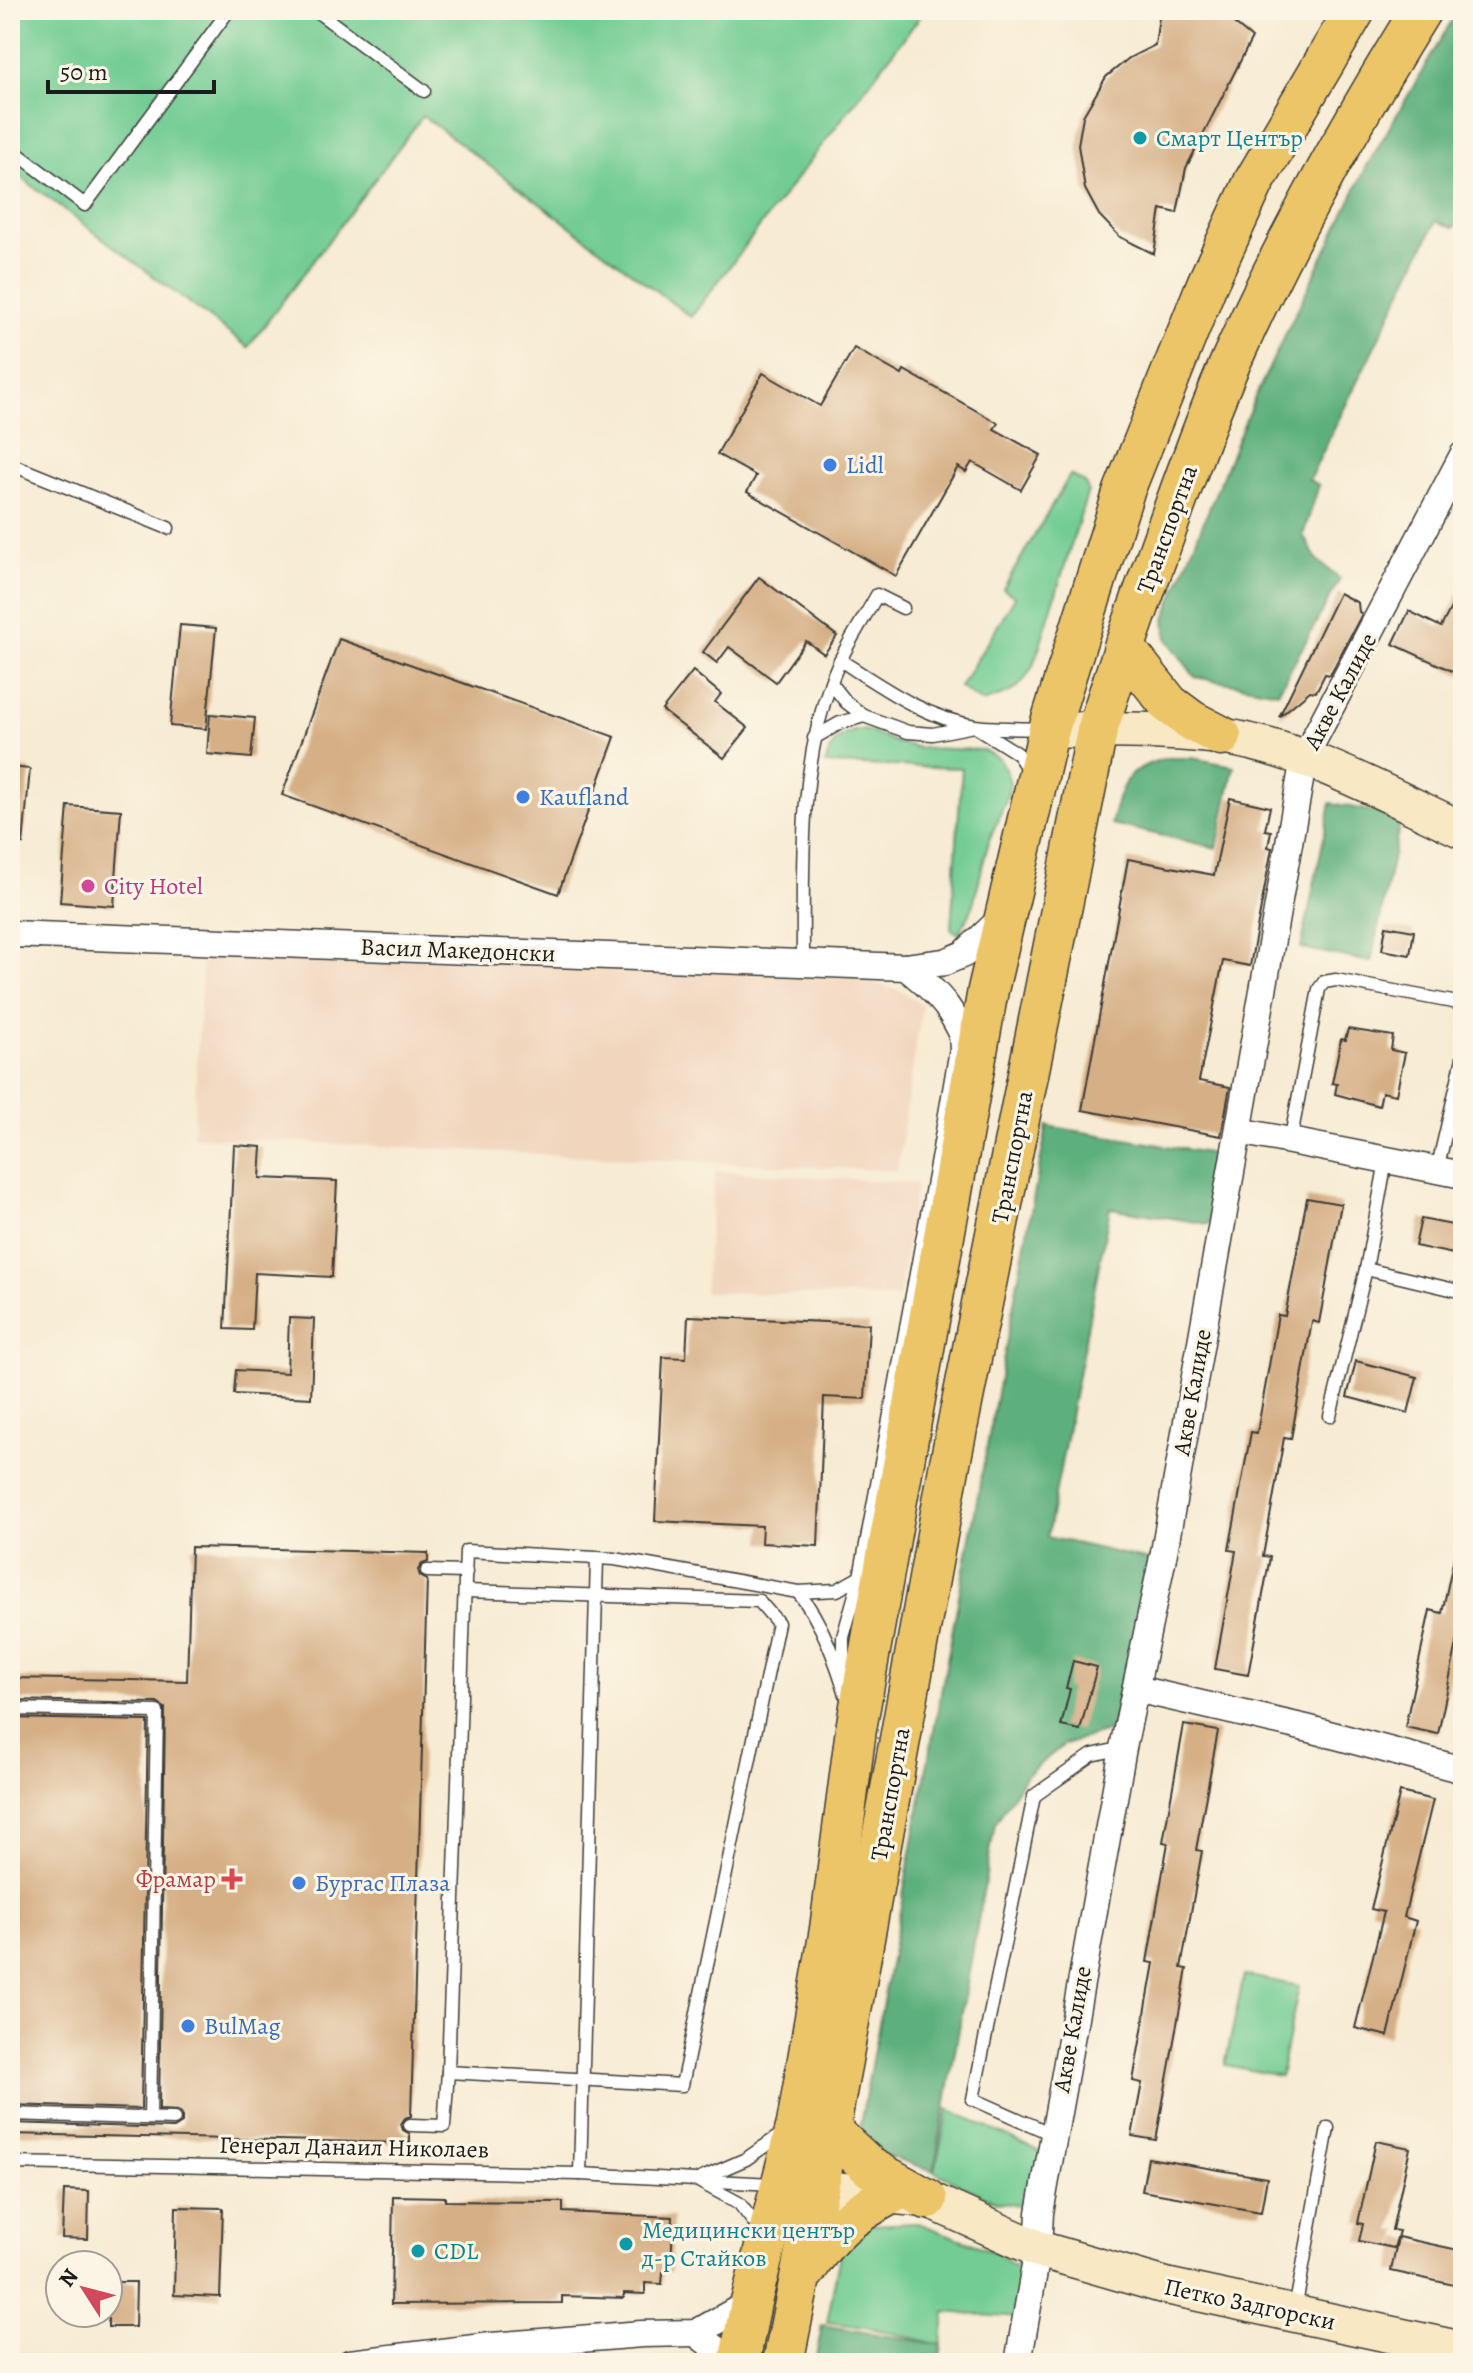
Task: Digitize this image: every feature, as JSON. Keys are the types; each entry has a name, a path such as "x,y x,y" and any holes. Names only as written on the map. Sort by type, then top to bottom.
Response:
{"main road":[{"name":"Транспортна","path":"813,2127 830,1929 856,1729 952,1130 975,1061 1003,917 1049,729 1124,491 1207,284 1254,182 1355,10"},
{"name":"Транспортна","path":"783,2363 799,2280 800,2187 1097,731 1183,482 1231,363 1319,184 1421,10"},
{"path":"1124,647 1169,704 1221,736"},
{"path":"813,2127 908,2197"},
{"name":"Транспортна","path":"736,2363 767,2242 800,2187"},
{"path":"799,2280 821,2245 853,2215 908,2197"}],"street":[{"name":"Акве Калиде","path":"1018,2363 1038,2249 1040,2213 1123,1748 1164,1552 1304,758 1463,455"},
{"path":"1049,729 1221,736 1269,747 1304,758 1463,830"},
{"path":"906,967 945,962 964,954 1003,917"},
{"name":"Васил Македонски","path":"10,934 906,967"},
{"path":"906,967 933,988 954,1013 975,1061"},
{"path":"1239,1131 1450,1173"},
{"path":"1136,1689 1310,1729 1463,1770"},
{"name":"Петко Задгорски","path":"800,2187 908,2197 1038,2249 1166,2286 1463,2350"},
{"path":"350,2363 491,2346 642,2334 696,2333 751,2302"},
{"path":"696,2333 736,2363"}],"lane":[{"path":"10,148 85,205 229,10"},
{"path":"315,10 424,91"},
{"path":"10,464 168,528"},
{"path":"803,963 806,796 814,738 840,660 877,595 903,608"},
{"path":"840,660 899,699 974,726 1017,753 1036,782"},
{"path":"831,683 846,702 864,716 908,732 933,734 974,726 1049,729"},
{"path":"814,738 840,723 864,716"},
{"path":"1290,1142 1319,989 1324,982 1336,980 1463,1004"},
{"path":"843,1684 843,1637 860,1577 952,1130 956,1049 954,1013"},
{"path":"1450,1173 1463,1058"},
{"path":"1330,1416 1366,1269 1386,1161"},
{"path":"1366,1269 1463,1292"},
{"path":"410,2125 444,2126 466,1551 597,1558 798,1592 837,1590 860,1577"},
{"path":"580,2174 597,1558"},
{"path":"427,1571 466,1572"},
{"path":"448,2072 682,2085 778,1623 759,1601 465,1591"},
{"path":"798,1592 822,1632 843,1684 856,1729"},
{"path":"10,1709 157,1712 150,2118"},
{"path":"1054,2135 973,2099 1034,1796 1092,1755 1123,1748"},
{"path":"10,2114 174,2119"},
{"path":"697,2180 813,2127"},
{"path":"1294,2314 1328,2128"},
{"name":"Генерал Данаил Николаев","path":"10,2163 580,2174 800,2187"},
{"path":"697,2180 743,2207 767,2242"}],"shaded area":[{"path":"203,949 853,977 899,990 922,1005 897,1171 193,1137"},
{"path":"715,1171 916,1183 899,1297 704,1292"}],"green space":[{"path":"10,10 925,10 691,317 423,116 248,347 10,169"},
{"path":"1458,10 1463,10 1463,219 1453,228 1436,221 1309,480 1319,485 1303,535 1317,560 1340,579 1278,692 1195,677 1167,639 1165,619 1190,555 1255,397 1367,166"},
{"path":"1070,475 1085,483 1088,491 1034,664 1013,690 982,702 960,687 1015,597 1003,589"},
{"path":"859,730 920,748 982,750 999,758 1006,770 1010,783 1007,798 989,840 972,909 959,934 951,929 962,768 825,764 836,741 845,734"},
{"path":"1167,758 1192,758 1234,766 1217,848 1111,824 1127,780 1142,767"},
{"path":"1331,803 1401,817 1371,962 1301,948"},
{"path":"1047,1126 1220,1155 1209,1224 1110,1208 1047,1537 1163,1563 1132,1733 1112,1729 1065,1744 1026,1775 995,1824 934,2171 856,2146"},
{"path":"1244,1975 1299,1986 1280,2076 1225,2065"},
{"path":"948,2109 1043,2153 1039,2185 1018,2205 996,2202 935,2172"},
{"path":"918,2223 994,2252 1020,2270 1018,2318 945,2312 942,2345 871,2328 827,2322 844,2234 864,2225"},
{"path":"822,2325 942,2345 939,2363 815,2363"}],"building":[{"name":"Смарт Център","path":"1160,10 1218,10 1252,38 1186,168 1177,213 1161,209 1154,254 1120,237 1099,215 1085,189 1078,145 1083,116 1106,77 1129,58 1155,45"},
{"name":"Lidl","path":"854,348 902,375 904,370 998,423 994,429 1041,455 1021,490 972,462 966,472 958,467 896,576 747,492 756,476 717,454 763,373 820,406"},
{"path":"759,577 837,636 824,654 806,641 776,682 729,647 717,663 703,652"},
{"path":"1461,588 1463,676 1393,644 1409,611 1441,627"},
{"path":"1339,593 1358,603 1362,614 1330,675 1325,674 1316,692 1310,691 1279,717"},
{"path":"180,625 216,628 206,729 170,726"},
{"path":"339,639 615,737 558,894 282,795"},
{"path":"693,671 721,694 715,702 748,728 724,758 662,710"},
{"path":"210,714 255,718 251,758 207,754"},
{"path":"10,767 30,769 23,844 10,844"},
{"path":"1230,798 1270,807 1265,830 1271,831 1268,847 1272,848 1250,966 1223,961 1199,1081 1230,1087 1221,1136 1082,1110 1128,859 1214,875"},
{"path":"68,806 121,810 114,906 60,902"},
{"path":"1386,926 1414,931 1410,955 1382,950"},
{"path":"1348,1029 1393,1036 1391,1050 1405,1053 1396,1095 1382,1092 1379,1106 1335,1094 1337,1084 1332,1083 1341,1039 1345,1040"},
{"path":"234,1145 262,1147 260,1178 337,1181 332,1277 255,1273 252,1330 225,1329"},
{"path":"1307,1198 1341,1204 1319,1323 1312,1321 1291,1439 1284,1438 1263,1556 1270,1557 1248,1675 1215,1669 1236,1551 1229,1550 1251,1432 1257,1433 1278,1315 1285,1316"},
{"path":"1421,1219 1463,1227 1463,1256 1415,1246"},
{"path":"688,1316 869,1324 865,1399 824,1397 818,1546 761,1543 762,1526 655,1521 663,1357 686,1358"},
{"path":"289,1318 314,1319 311,1398 234,1394 236,1370 287,1373"},
{"path":"1356,1361 1417,1377 1408,1413 1347,1397"},
{"name":"Бургас Плаза","path":"191,1547 428,1553 428,1562 418,1570 420,1576 427,1580 411,2116 401,2124 403,2130 410,2134 410,2143 10,2134 10,2123 174,2128 182,2123 182,2115 178,2111 159,2110 165,1708 157,1703 10,1700 10,1678 187,1681"},
{"path":"1455,1553 1463,1553 1463,1614 1438,1734 1405,1727 1430,1610 1442,1613"},
{"path":"1073,1661 1097,1667 1080,1730 1061,1726"},
{"path":"10,1718 148,1721 141,2109 10,2105"},
{"path":"1184,1725 1218,1731 1196,1850 1202,1851 1181,1968 1187,1969 1156,2140 1132,2136 1142,2083 1133,2081 1154,1963 1147,1962 1168,1843 1163,1842"},
{"path":"1400,1792 1433,1800 1404,1917 1416,1921 1388,2036 1355,2028 1384,1912 1371,1909"},
{"path":"1376,2141 1410,2148 1392,2230 1399,2231 1394,2248 1359,2241 1363,2224 1358,2223"},
{"path":"1148,2158 1267,2178 1261,2212 1142,2191"},
{"path":"64,2190 89,2191 88,2239 62,2238"},
{"path":"393,2196 445,2197 445,2201 563,2202 563,2212 673,2217 671,2272 663,2272 662,2284 645,2283 645,2294 624,2293 624,2298 562,2296 562,2303 391,2304"},
{"path":"176,2207 223,2208 220,2297 174,2295"},
{"path":"1398,2237 1463,2251 1463,2287 1391,2271"},
{"path":"124,2282 136,2282 135,2327 124,2327"}],"place":[{"name":"Смарт Център","path":"1140,138"},
{"name":"Lidl","path":"830,465"},
{"name":"Kaufland","path":"523,797"},
{"name":"City Hotel","path":"88,886"},
{"name":"Фрамар","path":"232,1879"},
{"name":"Бургас Плаза","path":"299,1883"},
{"name":"BulMag","path":"188,2026"},
{"name":"Медицински център д-р Стайков","path":"626,2244"},
{"name":"CDL","path":"418,2251"}]}
